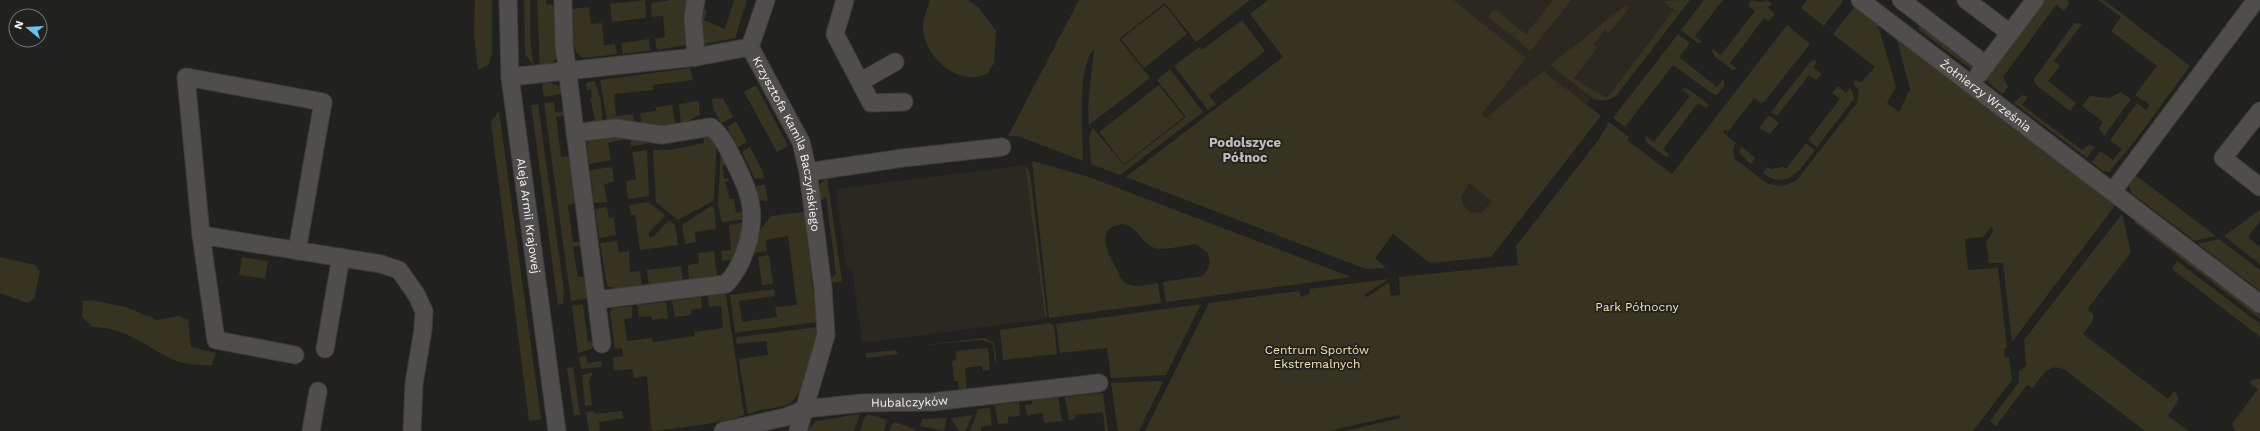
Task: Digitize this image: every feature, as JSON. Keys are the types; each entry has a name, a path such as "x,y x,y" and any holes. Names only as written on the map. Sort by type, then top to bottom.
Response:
{"street":[{"name":"Aleja Armii Krajowej","path":"508,0 510,77 557,431"},
{"path":"563,0 568,72 602,344"},
{"path":"696,0 693,17 696,57"},
{"path":"750,47 766,0"},
{"path":"845,0 835,34 871,103 904,102"},
{"name":"Żołnierzy Września","path":"1860,0 2260,304"},
{"path":"1901,0 1986,65"},
{"path":"1971,84 2035,0"},
{"path":"1977,3 2010,33"},
{"path":"2112,191 2256,7"},
{"name":"Krzysztofa Kamila Baczyńskiego","path":"510,77 568,72 696,57 750,47 801,142 808,172 824,288 826,334 798,431"},
{"path":"860,82 894,62"},
{"path":"295,355 216,340 200,235 186,77 323,102 297,251"},
{"path":"2260,111 2223,158 2260,188"},
{"path":"575,132 615,128 662,135 711,126 720,135 730,153 745,184 751,203 752,220 744,254 736,274 726,284 596,300"},
{"path":"808,172 903,158 1002,147"},
{"path":"200,235 381,264 399,270 416,294 424,311 423,329 414,384 412,431"},
{"path":"325,349 341,257"},
{"name":"Hubalczyków","path":"723,431 786,417 805,409 862,403 932,402 1099,383"},
{"path":"311,431 318,391"}],"shaded area":[{"path":"1447,0 1684,0 1687,4 1616,96 1600,101 1591,97 1488,254 1450,224"},
{"path":"1025,165 1045,319 862,343 852,267 846,267 836,189"}],"green space":[{"path":"475,0 492,0 492,55 488,65 478,70 474,33"},
{"path":"524,0 530,0 530,35 533,65 525,54"},
{"path":"537,0 546,0 546,4 555,5 556,57 552,65 540,69"},
{"path":"645,0 646,18 612,22 610,4"},
{"path":"671,0 690,0 691,44 657,50 655,39 665,37 663,16 652,17 651,3"},
{"path":"734,0 747,0 735,38 704,44 701,42 700,8 707,10 704,20 725,29"},
{"path":"930,0 968,0 979,8 996,31 994,63 988,73 977,77 966,77 956,74 946,68 930,51 923,26"},
{"path":"1079,0 1250,0 1196,42 1165,3 1119,39 1150,78 1089,125 1088,106 1094,49 1088,58 1083,86 1083,161 1018,136 1008,136"},
{"path":"1268,0 1453,0 1526,58 1482,114 1486,118 1543,71 1601,116 1491,257 1430,263 1393,234 1375,258 1386,268 1366,269 1126,177 1283,57 1250,14","holes":["1469,183 1492,201 1482,212 1472,213 1463,205 1461,197"]},
{"path":"1553,0 1571,0 1531,51 1488,17 1494,9 1526,34"},
{"path":"1690,0 1616,96 1610,99 1602,101 1594,99 1550,65 1626,5 1629,8 1609,33 1605,29 1593,45 1597,48 1574,78 1570,76 1607,98 1673,11 1677,13 1663,1"},
{"path":"1704,0 1723,0 1695,36 1703,42 1698,43 1681,30"},
{"path":"1752,0 1761,2 1767,0 1772,4 1768,8 1775,14 1769,21 1764,18 1730,63 1737,69 1733,70 1715,57 1712,51 1713,49 1721,55 1755,11 1748,5"},
{"path":"1807,0 1843,1 1824,26 1801,8"},
{"path":"2044,0 2068,0 2069,4 2064,11 2056,5 2003,77 2008,87 2003,94 1984,79"},
{"path":"2098,0 2104,0 2190,66 2135,141 2109,172 2103,171 2092,162 2100,151 2113,160 2122,149 2110,140 2137,103 2146,110 2150,105 2135,95 2157,66 2111,31 2121,17"},
{"path":"1165,5 1187,34 1144,68 1121,39"},
{"path":"1856,5 1877,22 1896,87 1887,103 1899,112 1910,89 1896,36 2117,203 2012,342 2003,263 1989,263 1986,242 1993,232 1992,226 1983,237 1965,239 1968,270 1998,268 2007,348 2004,349 2005,357 2009,357 2012,380 1973,431 1345,431 1400,418 1399,415 1329,431 1145,431 1209,303 1299,291 1301,297 1310,294 1309,289 1389,279 1364,295 1367,297 1389,282 1391,296 1400,295 1399,277 1518,265 1516,246 1599,139 1609,122 1629,137 1627,140 1672,174 1787,25 1810,44 1764,102 1761,103 1754,98 1728,132 1725,130 1723,132 1736,143 1733,149 1735,159 1768,184 1782,186 1796,181 1857,103 1859,90 1853,84 1856,79 1859,82 1862,81 1875,67 1833,34"},
{"path":"589,7 591,24 602,23 604,45 615,44 617,54 585,58 576,51 572,37 572,9"},
{"path":"1242,20 1265,51 1209,95 1216,104 1208,110 1174,66 1199,47 1202,50"},
{"path":"1922,23 1976,65 1972,70 1918,29"},
{"path":"2074,23 2082,24 2054,61 2060,66 2048,81 2076,103 2070,111 2036,85 2034,79"},
{"path":"1678,34 1690,43 1679,57 1717,87 1724,79 1724,86 1717,95 1714,95 1673,65 1625,127 1613,118"},
{"path":"649,39 650,51 623,54 621,43"},
{"path":"1814,60 1817,62 1813,67 1822,74 1816,80 1809,75 1777,116 1771,112 1810,62"},
{"path":"690,68 693,80 653,85 653,90 614,94 616,116 633,114 635,126 610,123 607,119 600,80"},
{"path":"1170,69 1203,112 1120,175 1091,164 1089,136 1093,128 1124,165 1186,117 1157,80"},
{"path":"594,81 601,102 602,120 601,124 587,125 587,122 595,120 590,98 592,98 591,89 587,90 586,83"},
{"path":"548,82 560,86 562,94 544,97 542,84"},
{"path":"1159,85 1184,117 1124,164 1099,132"},
{"path":"754,86 757,87 788,146 777,152 744,92"},
{"path":"1838,86 1846,93 1850,88 1853,92 1854,99 1817,147 1808,140 1840,99 1832,93"},
{"path":"1684,88 1688,89 1707,103 1708,106 1706,108 1698,103 1663,149 1670,155 1666,157 1647,143 1645,139 1646,136 1654,142 1690,96 1682,90"},
{"path":"2121,92 2131,99 2104,136 2099,128 2103,122 2082,106 2090,96 2109,98"},
{"path":"2022,95 2028,97 2022,105 2082,150 2089,145 2095,147 2087,158 2014,103"},
{"path":"723,98 733,117 721,123 713,108 712,99"},
{"path":"699,101 700,115 681,124 679,104"},
{"path":"554,102 555,112 564,111 565,116 556,117 561,157 571,156 577,203 568,205 573,242 582,241 583,246 573,247 578,277 587,276 591,298 571,301 544,103"},
{"path":"538,104 564,291 563,304 558,305 531,105"},
{"path":"672,105 676,127 642,128 640,113 656,111 656,107"},
{"path":"499,111 541,419 529,421 491,122"},
{"path":"1769,115 1779,123 1770,134 1759,128"},
{"path":"736,121 747,142 738,147 727,127"},
{"path":"703,132 717,140 714,199 713,201 678,220 656,202 653,150 670,150 704,143"},
{"path":"601,134 646,139 647,144 631,146 630,138 608,143 611,160 589,164 586,139"},
{"path":"1806,143 1815,150 1799,170 1793,175 1787,179 1780,180 1763,173 1767,167 1771,169 1783,167 1786,169"},
{"path":"1741,146 1755,158 1751,164 1739,153"},
{"path":"721,147 730,163 723,166 724,179 728,178 729,180 725,182 730,199 734,199 736,213 747,211 745,219 723,222 721,220 718,204"},
{"path":"750,147 763,172 764,178 755,179 742,152"},
{"path":"647,150 649,196 628,199 626,181 636,179 632,152"},
{"path":"1032,161 1089,177 1351,277 1166,302 1163,282 1203,276 1210,265 1208,253 1196,244 1159,249 1155,248 1150,246 1132,228 1122,224 1114,226 1108,230 1105,241 1109,254 1121,279 1125,283 1134,286 1158,283 1161,303 1049,318"},
{"path":"1025,165 1030,173 1047,316 1045,319"},
{"path":"612,167 614,182 604,184 607,202 594,203 590,170"},
{"path":"2135,175 2216,236 2195,241 2131,193 2129,185"},
{"path":"827,177 842,281 832,283 829,280 836,274 826,197 817,204 819,185"},
{"path":"765,185 768,201 758,200 756,186"},
{"path":"648,202 664,214 664,217 649,232 649,237 653,237 669,220 675,225 678,245 640,250 635,214 631,215 629,205"},
{"path":"711,206 714,208 716,229 695,232 696,242 685,244 682,225"},
{"path":"607,207 609,218 614,217 616,235 599,238 595,209"},
{"path":"2260,210 2260,221 2248,237 2260,247 2260,264 2224,236"},
{"path":"804,212 817,322 735,333 730,295 774,289 775,296 739,301 742,322 777,317 775,307 797,305 788,236 766,240 767,251 755,253 754,247 758,233 771,216"},
{"path":"2122,214 2131,252 2087,310 2093,314 2093,320 2083,334 2168,399 2174,391 2178,396 2178,401 2168,416 2189,431 2145,431 2065,370 2055,367 2046,371 2033,388 2027,385 1996,426 1990,421 2019,382 2019,371 2026,366 2024,340"},
{"path":"2130,216 2260,315 2260,319 2136,224"},
{"path":"745,222 736,259 722,261 721,251 731,250 729,225"},
{"path":"2219,239 2260,270 2260,291 2198,244"},
{"path":"617,241 619,252 629,251 630,272 640,271 642,288 627,291 607,286 600,243"},
{"path":"714,251 717,275 713,280 689,284 688,265 699,263 698,253"},
{"path":"769,255 773,284 762,285 758,257"},
{"path":"0,257 35,265 40,271 34,299 27,303 0,293"},
{"path":"242,257 268,261 265,279 239,275"},
{"path":"2177,261 2260,324 2260,337 2172,269"},
{"path":"681,266 683,282 649,287 647,270"},
{"path":"723,293 726,295 744,414 729,420 653,431 651,428 647,376 634,378 632,369 614,371 613,358 623,356 622,348 615,349 610,312 612,308 632,306 632,318 624,319 627,341 652,338 653,342 695,336 694,332 723,328 721,306 709,307 708,296"},
{"path":"701,297 702,308 691,310 691,315 675,317 672,301"},
{"path":"92,300 126,307 157,320 179,316 188,320 191,347 216,353 212,365 192,364 177,361 161,354 134,338 115,330 92,327 82,317 83,301"},
{"path":"666,302 668,318 652,320 651,316 639,317 637,305"},
{"path":"583,304 588,342 597,341 591,349 578,353 572,306"},
{"path":"1201,304 1166,375 1111,378 1107,348 1060,353 1056,324"},
{"path":"1050,323 1054,326 1057,354 1003,360 1000,330"},
{"path":"817,327 815,345 809,369 795,399 784,406 749,414 747,412 739,359 768,355 766,341 737,344 736,339 738,337"},
{"path":"984,338 994,343 997,363 995,362 993,344 982,340 924,345"},
{"path":"988,348 990,370 983,371 982,366 965,368 967,391 959,392 958,381 954,381 952,361 956,360 956,351"},
{"path":"896,350 898,354 866,358 866,353"},
{"path":"586,356 587,363 601,361 602,367 581,369 579,357"},
{"path":"573,367 580,415 574,415 567,368"},
{"path":"593,372 589,381 592,405 585,406 582,375"},
{"path":"2253,379 2260,379 2260,431 2235,431 2232,424 2258,389 2249,383"},
{"path":"1163,382 1139,431 1118,431 1111,383"},
{"path":"1103,393 1108,431 1105,431 1103,412 1075,415 1075,419 1069,420 1065,397"},
{"path":"1058,397 1062,421 1044,423 1042,413 1027,415 1025,405 1032,404 1032,400"},
{"path":"1019,402 1020,416 1008,417 1008,423 998,424 995,405"},
{"path":"990,408 992,425 981,427 981,431 970,431 978,409"},
{"path":"593,411 596,414 622,411 623,418 599,422 600,431 589,431 586,412"},
{"path":"860,414 854,431 807,431 816,421"},
{"path":"868,414 887,420 884,431 860,431 864,418"},
{"path":"973,415 965,431 959,431 951,418"},
{"path":"947,418 944,431 920,426 922,419"},
{"path":"895,422 915,429 914,431 889,431 892,424"}],"district":[{"name":"Podolszyce Północ","path":"1245,150"}],"park label":[{"name":"Park Północny","path":"1637,307"},
{"name":"Centrum Sportów Ekstremalnych","path":"1317,357"}]}
